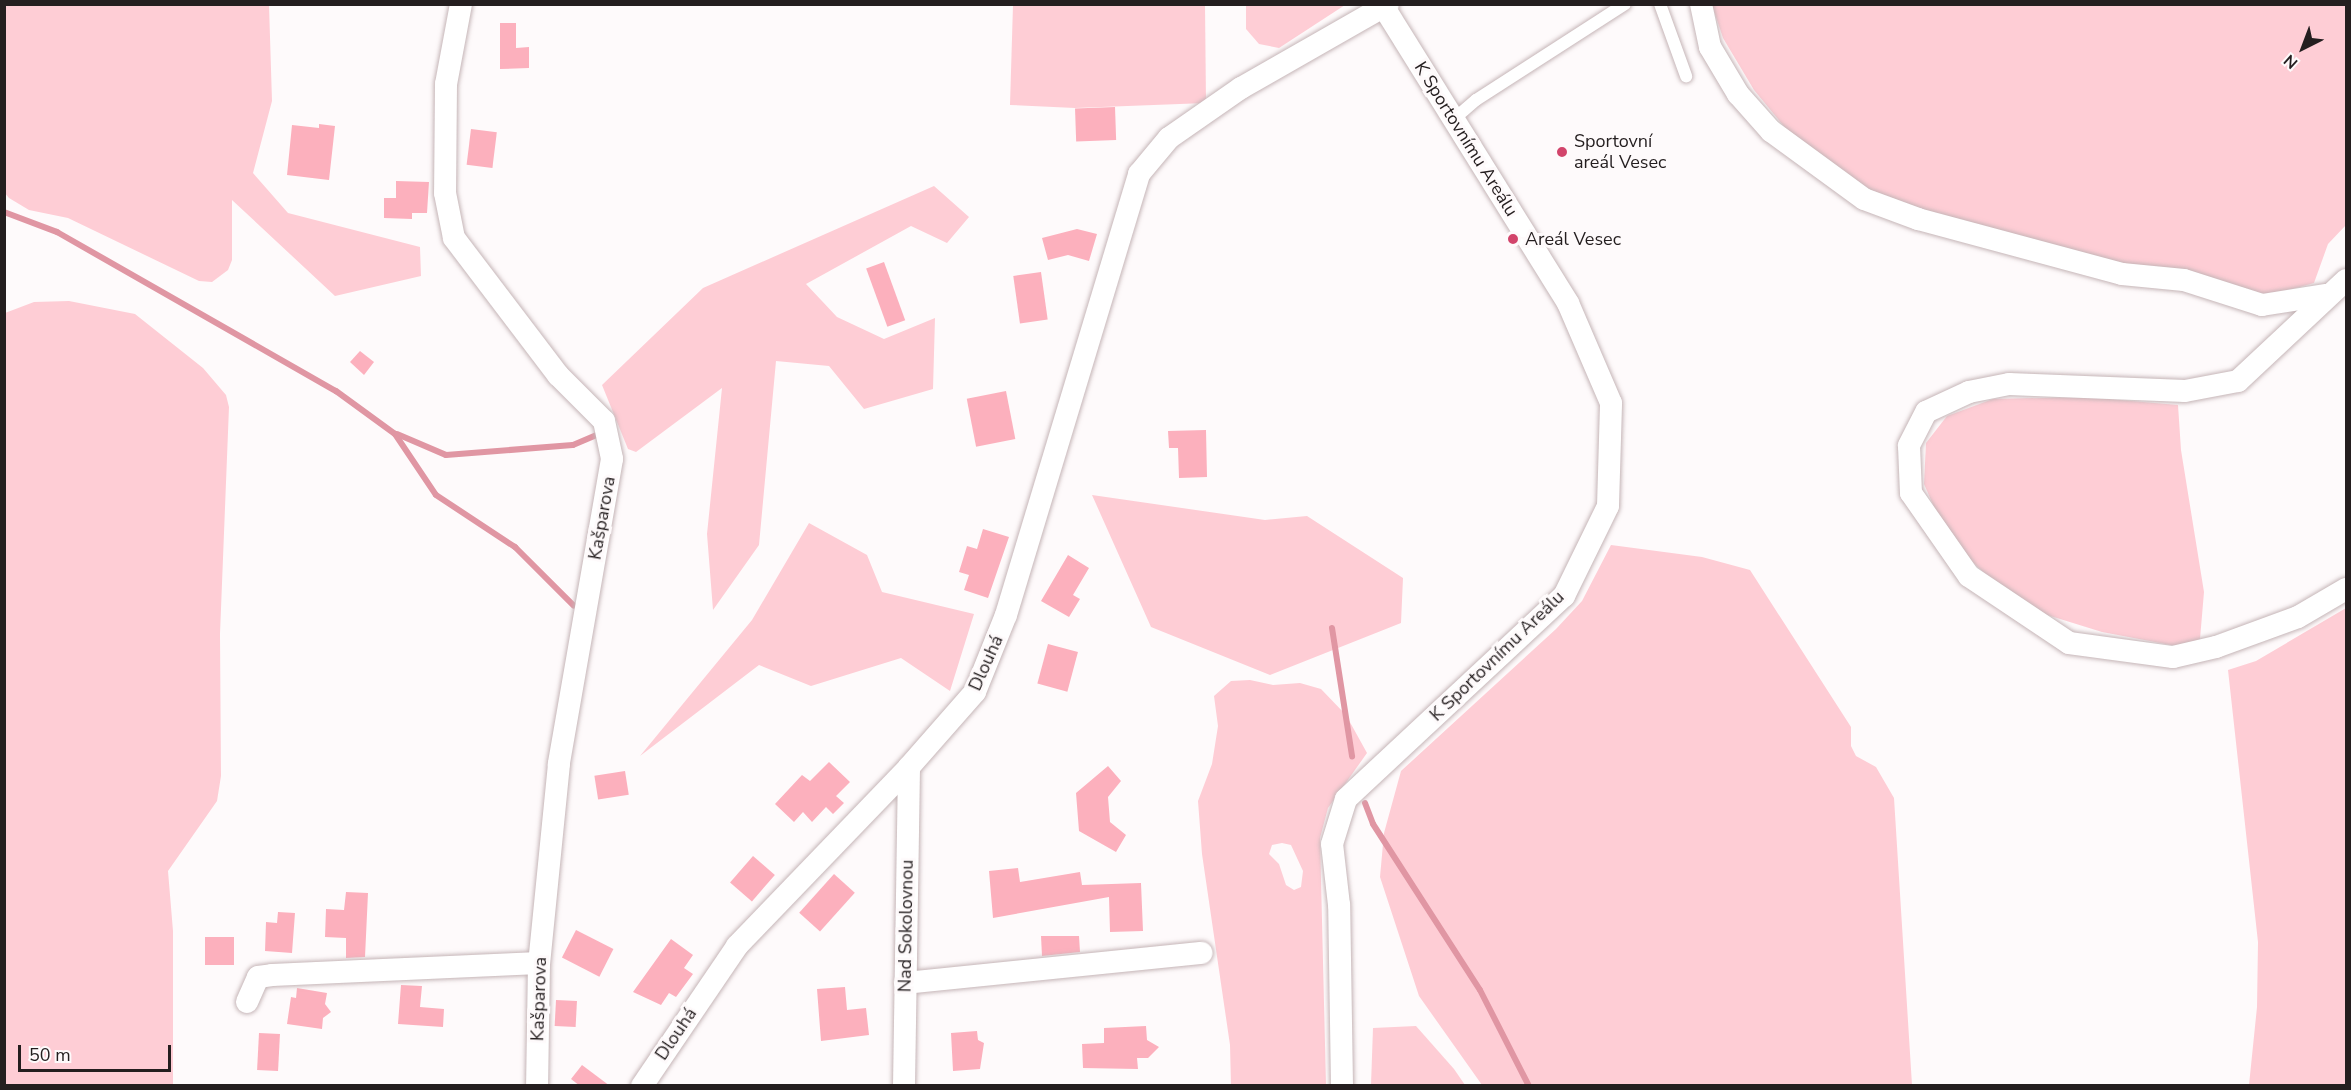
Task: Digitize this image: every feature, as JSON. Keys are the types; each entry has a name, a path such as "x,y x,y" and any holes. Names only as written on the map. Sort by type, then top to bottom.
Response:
{"street":[{"name":"Kašparova","path":"461,4 446,84 445,193 454,238 558,375 604,421 612,459 559,764 539,963 537,1086"},
{"path":"1701,4 1710,47 1738,94 1771,131 1864,199 1918,219 2099,268 2184,280 2262,305 2326,296"},
{"name":"K Sportovnímu Areálu","path":"1342,1086 1339,905 1332,844 1346,799 1564,596 1608,506 1611,403 1568,303 1386,6"},
{"name":"Dlouhá","path":"642,1086 737,946 909,767 975,692 1006,615 1139,174 1169,138 1241,88 1386,6"},
{"path":"2346,280 2326,296 2287,339 2238,381 2185,391 2009,384 1969,392 1926,412 1909,446 1911,493 1969,576 2069,643 2173,657 2216,647 2298,617 2346,589"},
{"name":"Nad Sokolovnou","path":"904,1086 909,767"},
{"path":"905,983 1201,953"},
{"path":"247,1002 258,976 539,963"}],"lane":[{"path":"1454,119 1476,100 1625,4"},
{"path":"1660,4 1686,76"}],"shaded area":[{"path":"1246,4 1345,5 1279,48 1259,44 1246,29"},
{"path":"4,5 269,5 272,101 253,173 288,213 420,247 421,276 335,296 232,200 232,260 228,270 212,282 199,281 68,218 29,210 9,198 4,192"},
{"path":"1013,5 1205,5 1206,103 1075,108 1010,105"},
{"path":"1712,5 2346,5 2346,225 2328,244 2314,283 2264,297 2003,238 1870,190 1791,135 1754,90 1723,38"},
{"path":"934,186 969,217 947,243 911,226 806,284 837,317 884,339 935,318 933,389 864,409 829,366 776,361 759,545 713,610 707,534 722,388 636,452 628,449 602,385 703,288"},
{"path":"69,301 135,314 203,368 226,395 229,407 220,634 221,776 217,801 168,871 173,931 173,1085 5,1085 5,313 34,302"},
{"path":"2085,397 2178,405 2181,450 2204,592 2200,639 2192,649 2102,632 2044,614 1995,583 1948,539 1924,484 1926,443 1947,416 1993,399"},
{"path":"1092,495 1265,520 1307,516 1403,578 1401,623 1270,675 1151,627"},
{"path":"809,523 867,555 882,592 974,614 950,691 901,658 811,686 759,665 640,756 752,620"},
{"path":"1611,545 1702,557 1750,570 1851,727 1851,746 1856,756 1876,767 1894,798 1912,1085 1482,1085 1419,996 1380,877 1384,833 1401,771 1556,629 1582,601"},
{"path":"2346,608 2346,1085 2249,1085 2257,1007 2258,942 2228,670 2256,661"},
{"path":"1250,680 1273,685 1300,683 1321,689 1346,715 1367,753 1328,808 1320,838 1326,1085 1231,1085 1230,1045 1202,854 1198,801 1212,764 1218,726 1214,696 1231,681","holes":["1282,843 1291,845 1303,871 1301,887 1294,890 1286,885 1279,864 1269,854 1272,845"]},
{"path":"1416,1026 1465,1085 1371,1085 1373,1028"}],"building":[{"path":"500,23 516,23 516,48 529,47 529,68 500,69"},
{"path":"1115,107 1116,140 1076,141 1075,108"},
{"path":"319,124 335,126 329,180 287,175 292,125 319,128"},
{"path":"471,129 497,132 492,168 467,165"},
{"path":"396,181 429,182 427,213 412,213 412,219 384,218 384,198 396,198"},
{"path":"1077,229 1097,234 1089,261 1068,255 1048,260 1042,238"},
{"path":"884,262 905,320 887,327 866,268"},
{"path":"1041,272 1048,320 1020,323 1013,276"},
{"path":"360,351 374,362 364,375 350,362"},
{"path":"1006,391 1015,439 976,447 967,399"},
{"path":"1206,430 1207,477 1179,478 1178,448 1169,448 1168,431"},
{"path":"983,529 1009,537 988,598 964,590 969,575 959,572 967,546 977,549"},
{"path":"1068,555 1089,568 1073,595 1080,599 1069,617 1041,601"},
{"path":"1048,644 1078,652 1067,692 1037,684"},
{"path":"829,762 850,782 836,796 844,803 833,814 826,807 812,822 803,812 794,822 775,804 802,775 810,781"},
{"path":"1108,766 1121,781 1108,797 1110,822 1126,835 1116,852 1079,831 1076,793"},
{"path":"625,771 629,795 598,800 594,776"},
{"path":"753,856 775,875 752,901 730,882"},
{"path":"1018,868 1020,882 1080,872 1082,885 1141,883 1143,931 1110,932 1109,897 993,918 989,871"},
{"path":"834,874 855,893 820,931 799,913"},
{"path":"346,892 368,893 365,957 346,958 346,938 325,937 326,909 344,910"},
{"path":"278,912 295,913 292,953 265,951 266,922 277,923"},
{"path":"576,930 613,949 599,977 562,958"},
{"path":"1041,936 1079,936 1080,952 1042,956"},
{"path":"205,937 234,937 234,965 205,965"},
{"path":"671,939 693,955 684,968 693,974 676,997 669,993 661,1005 633,992"},
{"path":"401,985 422,986 420,1007 444,1009 443,1027 398,1024"},
{"path":"845,987 847,1010 866,1008 869,1035 821,1041 817,989"},
{"path":"297,988 327,993 325,1004 331,1012 323,1018 322,1029 287,1024 291,997 296,998"},
{"path":"556,1000 577,1001 576,1027 555,1026"},
{"path":"1146,1026 1147,1040 1159,1047 1148,1058 1137,1058 1138,1069 1083,1068 1082,1044 1104,1043 1104,1028"},
{"path":"977,1031 978,1040 984,1043 980,1069 953,1071 951,1033"},
{"path":"259,1033 280,1034 278,1071 257,1070"},
{"path":"582,1065 610,1086 580,1086 571,1079"}],"waterway":[{"path":"4,212 57,232 336,391 395,434 436,495 515,547 574,606"},
{"path":"397,434 446,455 573,445 601,433"},
{"path":"1332,628 1352,756"},
{"path":"1365,803 1373,824 1480,990 1529,1086"}],"place":[{"name":"Sportovní areál Vesec","path":"1562,152"},
{"name":"Areál Vesec","path":"1513,239"}]}
